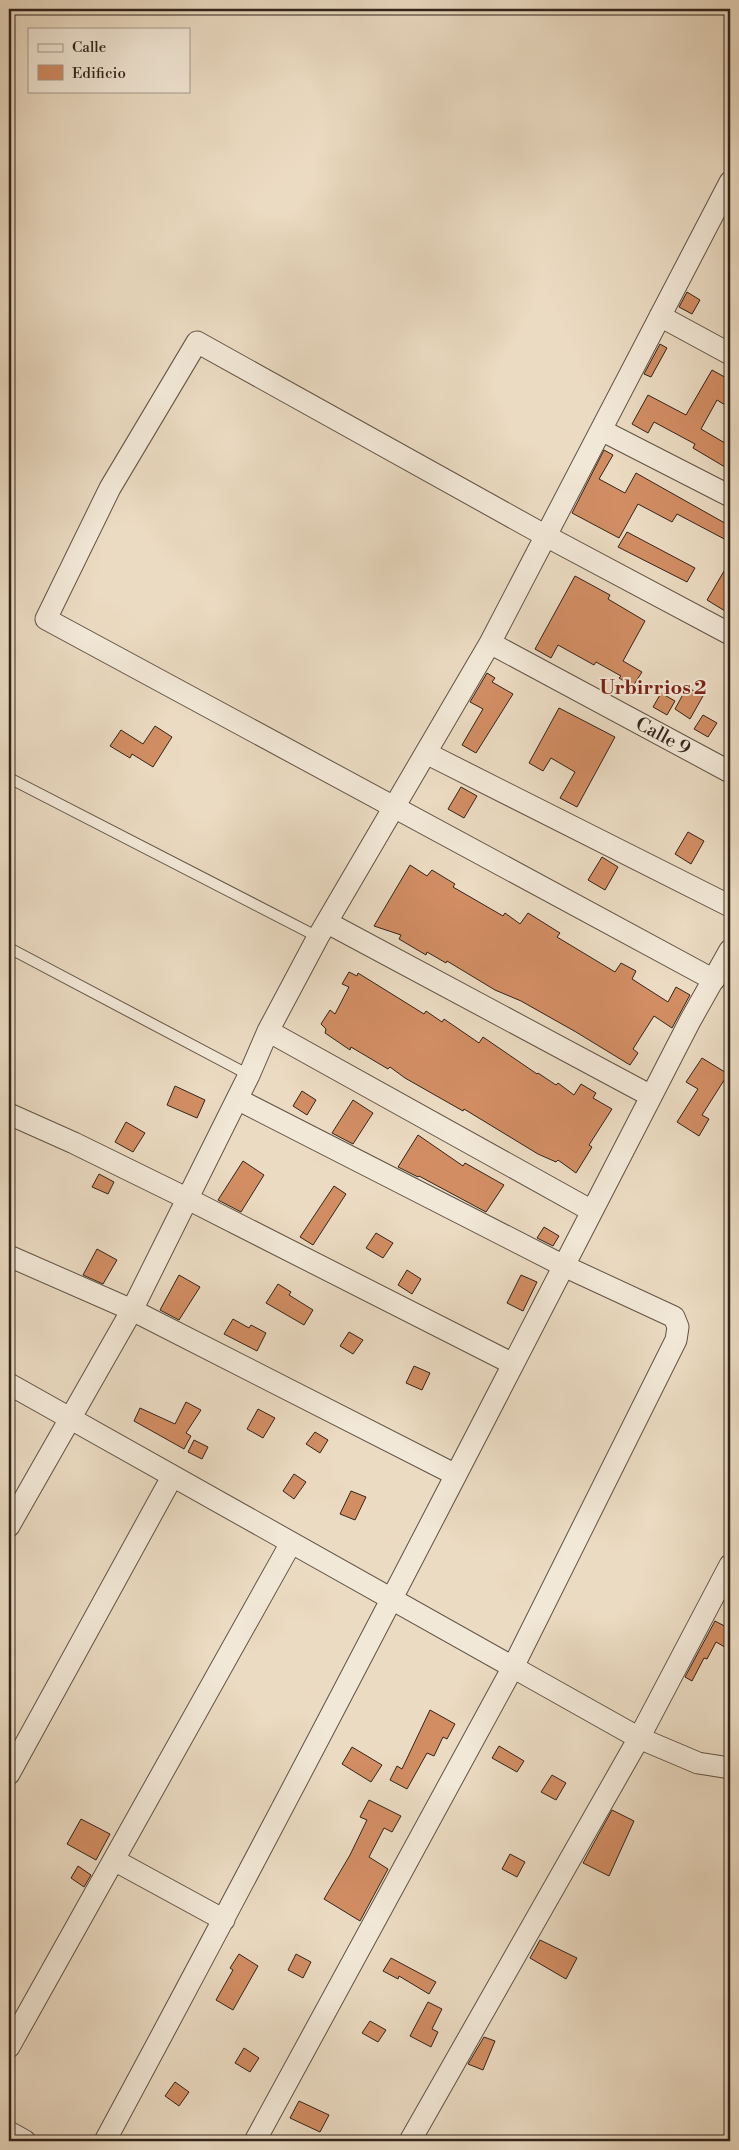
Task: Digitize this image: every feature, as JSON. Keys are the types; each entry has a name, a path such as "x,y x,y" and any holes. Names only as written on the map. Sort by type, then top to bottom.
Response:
{"street":[{"path":"9,1526 132,1310 186,1198 237,1099 268,1031 323,930 490,643 660,316 727,196"},
{"path":"660,316 730,354"},
{"path":"714,980 46,619 110,488 197,342 546,536 730,634"},
{"path":"601,430 730,496"},
{"name":"Calle 9","path":"490,643 730,772"},
{"path":"426,753 730,906"},
{"path":"323,930 651,1096"},
{"path":"105,2141 224,1920 392,1600 651,1096 730,950"},
{"path":"268,1031 592,1211"},
{"path":"237,1099 564,1266 674,1317 678,1333 513,1667 255,2141"},
{"path":"9,1114 74,1143 186,1198 513,1364"},
{"path":"9,1256 132,1310 456,1475"},
{"path":"9,1384 638,1738 698,1763 730,1768"},
{"path":"9,1774 172,1477"},
{"path":"9,2047 291,1543"},
{"path":"410,2141 638,1738 730,1565"},
{"path":"114,1860 224,1920"},
{"path":"9,2132 25,2141"}],"lane":[{"path":"9,778 323,930"},
{"path":"9,948 249,1074"}],"building":[{"path":"687,292 700,300 692,314 679,307"},
{"path":"660,344 667,348 651,377 644,374"},
{"path":"712,370 730,380 730,408 717,400 701,429 730,446 730,470 693,448 695,444 654,422 648,433 632,424 648,395 686,415"},
{"path":"604,450 613,455 599,479 625,493 636,473 730,526 730,542 677,514 672,522 638,504 619,538 572,513"},
{"path":"627,532 695,568 687,582 618,547"},
{"path":"730,561 730,614 707,600"},
{"path":"575,576 610,595 608,599 645,621 623,661 642,672 633,686 619,678 621,676 596,662 594,665 558,645 551,658 535,649"},
{"path":"487,673 495,678 492,682 513,694 476,753 462,745 483,709 470,702"},
{"path":"687,687 703,696 690,719 675,709"},
{"path":"661,693 675,701 667,715 653,707"},
{"path":"559,708 615,737 577,807 560,798 575,772 551,758 543,771 529,763"},
{"path":"703,715 717,723 708,737 694,729"},
{"path":"155,726 172,737 153,767 132,754 130,758 110,746 121,730 143,744"},
{"path":"461,787 477,796 464,818 448,809"},
{"path":"688,832 704,841 691,864 675,854"},
{"path":"602,857 618,867 605,890 588,880"},
{"path":"410,865 427,876 432,870 455,884 453,887 503,916 505,913 520,924 528,913 560,933 557,937 615,972 621,963 636,971 632,979 668,1002 676,987 690,995 672,1028 654,1016 633,1049 638,1053 630,1065 576,1032 521,1001 495,990 447,961 446,963 427,952 426,955 399,939 401,935 374,926"},
{"path":"349,972 357,976 358,973 424,1014 426,1011 442,1022 444,1019 479,1043 483,1037 537,1074 556,1085 558,1083 574,1095 581,1084 596,1093 593,1098 612,1109 589,1145 592,1147 576,1173 558,1160 556,1162 538,1154 464,1109 463,1111 405,1078 390,1067 388,1069 351,1047 350,1050 325,1033 326,1029 321,1024 330,1010 335,1014 349,987 342,984"},
{"path":"702,1058 728,1074 702,1115 709,1119 699,1136 677,1122 698,1089 686,1082"},
{"path":"175,1086 205,1100 197,1118 167,1105"},
{"path":"302,1091 316,1100 307,1115 293,1106"},
{"path":"353,1100 373,1113 353,1144 332,1133"},
{"path":"126,1122 145,1133 133,1152 115,1142"},
{"path":"418,1135 463,1166 465,1163 504,1185 486,1212 419,1176 398,1167"},
{"path":"243,1161 264,1175 241,1212 218,1200"},
{"path":"99,1174 114,1182 108,1194 92,1187"},
{"path":"334,1186 346,1194 313,1245 300,1237"},
{"path":"544,1227 559,1236 553,1246 537,1238"},
{"path":"376,1233 393,1243 383,1258 366,1248"},
{"path":"97,1249 117,1260 103,1284 83,1275"},
{"path":"407,1270 421,1279 412,1294 398,1285"},
{"path":"179,1275 200,1287 179,1320 160,1310"},
{"path":"521,1275 537,1282 523,1311 507,1303"},
{"path":"278,1284 291,1292 289,1295 313,1310 304,1325 266,1303"},
{"path":"233,1319 249,1328 251,1325 266,1333 257,1351 224,1334"},
{"path":"349,1332 363,1340 353,1354 340,1346"},
{"path":"414,1366 430,1373 422,1390 406,1383"},
{"path":"186,1402 201,1410 186,1433 191,1436 184,1449 134,1421 140,1408 175,1424"},
{"path":"258,1409 275,1418 263,1438 247,1429"},
{"path":"315,1432 328,1440 320,1453 306,1444"},
{"path":"194,1440 208,1447 202,1459 188,1452"},
{"path":"294,1474 306,1482 294,1499 283,1491"},
{"path":"351,1491 366,1497 355,1520 340,1514"},
{"path":"715,1621 730,1629 730,1650 716,1642 707,1659 704,1658 692,1681 685,1677"},
{"path":"430,1710 455,1724 447,1739 443,1737 434,1756 427,1753 407,1789 390,1780 397,1766 402,1769"},
{"path":"499,1746 524,1761 517,1772 492,1758"},
{"path":"352,1747 382,1765 371,1782 342,1764"},
{"path":"552,1775 566,1783 556,1800 541,1792"},
{"path":"369,1800 401,1816 392,1832 384,1828 369,1857 388,1869 360,1921 324,1899 350,1855 367,1820 360,1817"},
{"path":"612,1810 634,1821 609,1876 583,1863"},
{"path":"81,1819 110,1834 96,1860 67,1844"},
{"path":"510,1854 525,1862 517,1877 502,1869"},
{"path":"78,1866 91,1875 84,1887 71,1878"},
{"path":"540,1940 577,1958 566,1979 530,1958"},
{"path":"239,1954 258,1966 233,2010 216,2000 233,1970 230,1968"},
{"path":"296,1954 311,1962 303,1978 288,1970"},
{"path":"391,1958 436,1982 429,1994 399,1976 398,1979 383,1971"},
{"path":"428,2002 442,2009 432,2029 438,2032 431,2047 410,2036"},
{"path":"370,2021 386,2030 378,2042 362,2033"},
{"path":"484,2037 495,2041 483,2070 468,2064"},
{"path":"244,2048 259,2058 250,2072 235,2063"},
{"path":"175,2082 189,2092 179,2106 165,2096"},
{"path":"299,2101 329,2115 320,2132 290,2118"}],"district":[{"name":"Urbirrios 2","path":"653,688"}]}
